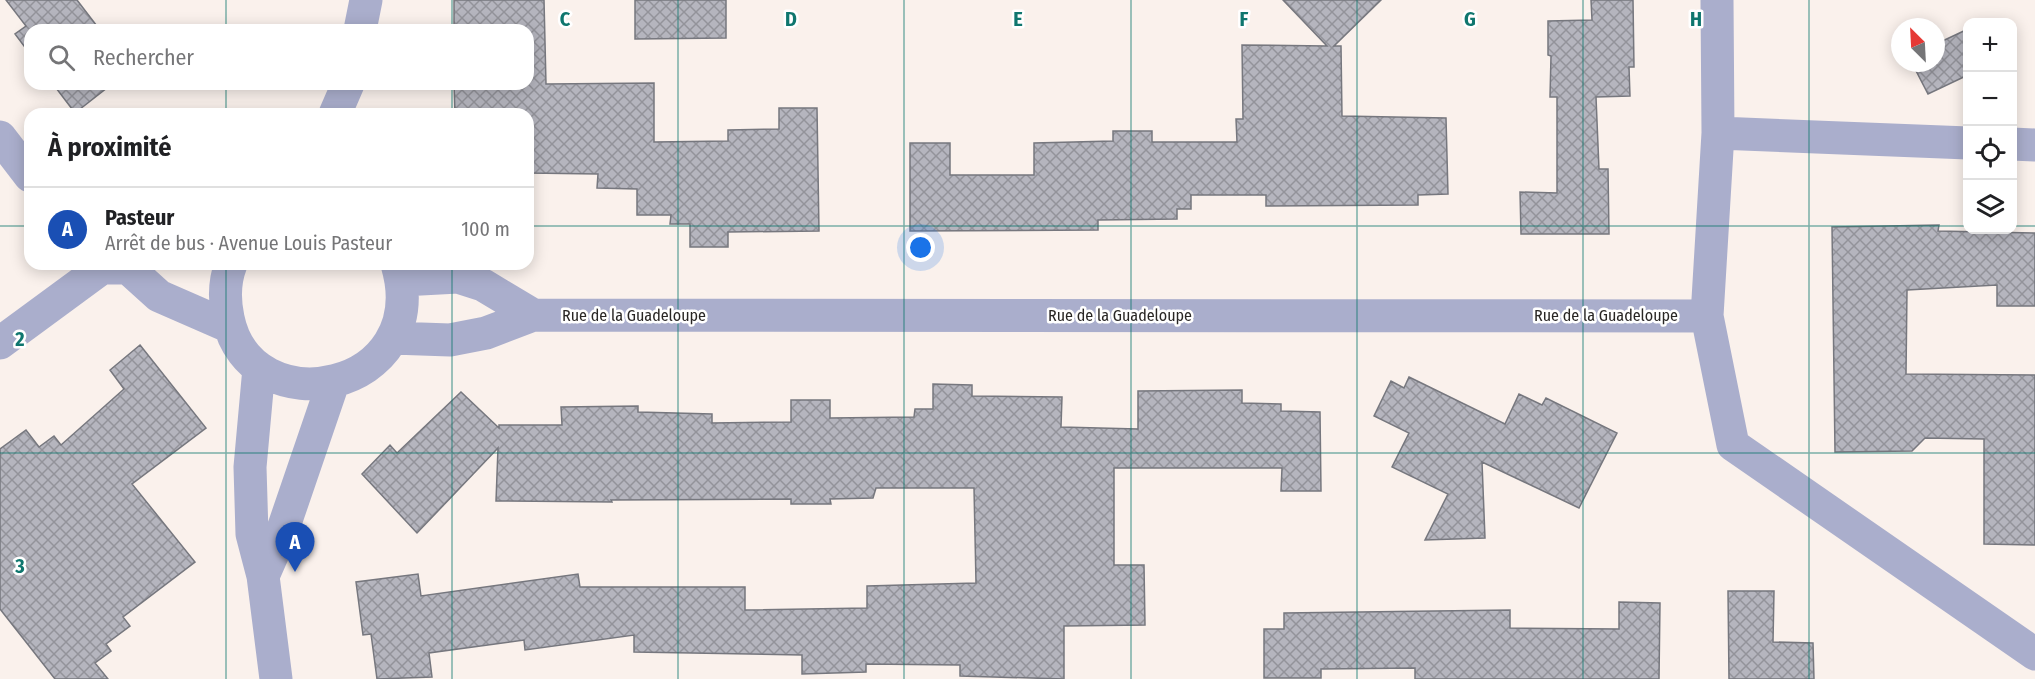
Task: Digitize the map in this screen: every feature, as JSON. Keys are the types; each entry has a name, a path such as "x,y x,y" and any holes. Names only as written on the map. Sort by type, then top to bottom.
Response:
{"street":[{"path":"361,24 366,0"},
{"path":"1717,0 1718,133 1707,315 1733,445 2032,647"},
{"path":"338,108 347,90"},
{"path":"351,90 354,108"},
{"path":"1718,133 1963,143"},
{"path":"0,137 24,168"},
{"path":"2017,144 2035,145"},
{"path":"0,343 111,270"},
{"path":"123,270 159,296 230,327"},
{"path":"229,270 224,301 230,327 242,350 260,368 295,383 333,383 357,374 378,359 392,338 402,310 399,272 458,277 483,285 533,315"},
{"name":"Rue de la Guadeloupe","path":"392,338 450,340 486,333 533,315 1707,315"},
{"path":"260,368 250,467 252,534 263,576 276,679"},
{"path":"263,576 281,535 333,383"}],"building":[{"path":"6,0 77,0 95,24 24,24"},
{"path":"454,0 544,0 546,84 654,83 654,142 728,141 728,130 779,129 779,108 817,108 819,231 728,232 728,247 690,247 690,224 670,224 671,215 637,215 637,189 597,188 598,174 534,173 534,108 455,108 454,90 534,90 534,24 454,24"},
{"path":"635,0 726,0 726,38 635,39"},
{"path":"1283,0 1381,0 1334,46 1341,46 1342,116 1446,118 1448,194 1418,195 1418,205 1266,206 1266,195 1191,195 1191,209 1177,209 1177,219 1098,220 1098,230 910,231 910,143 950,143 950,175 1034,175 1034,143 1113,141 1113,131 1152,131 1152,142 1237,142 1236,119 1243,119 1242,45 1327,46"},
{"path":"1591,0 1633,0 1634,67 1629,67 1630,96 1596,97 1599,169 1608,169 1609,234 1521,234 1520,192 1557,193 1557,97 1550,97 1551,56 1548,55 1548,21 1592,20"},
{"path":"24,27 24,46 15,34"},
{"path":"1963,31 1963,77 1928,94 1917,72 1945,72 1945,40"},
{"path":"58,90 104,90 81,108 71,108"},
{"path":"1939,225 1938,231 1963,232 1963,234 2035,233 2035,306 1997,306 1997,285 1907,290 1906,374 2035,375 2035,545 1984,544 1984,439 1925,438 1912,451 1835,452 1832,227"},
{"path":"140,345 206,428 132,484 195,562 123,617 130,626 106,644 111,651 95,663 108,679 55,679 0,609 0,449 26,430 39,447 54,436 61,445 124,389 110,370"},
{"path":"1409,377 1505,424 1519,394 1542,405 1546,398 1617,433 1579,508 1482,462 1485,538 1425,540 1448,494 1392,467 1409,433 1374,416 1391,381 1404,388"},
{"path":"933,384 972,385 972,396 1062,397 1061,427 1138,429 1138,391 1242,390 1242,403 1281,404 1281,411 1320,412 1321,491 1281,491 1282,468 1114,468 1114,565 1144,565 1145,625 1064,626 1064,679 960,676 960,665 866,664 866,672 802,674 802,655 634,652 634,635 525,650 524,640 429,653 432,677 377,679 371,634 363,635 356,582 418,574 421,596 578,574 580,587 745,587 745,610 867,608 867,586 976,583 974,488 876,488 873,498 830,499 831,504 791,504 791,499 496,501 498,448 417,533 362,474 390,445 397,453 461,392 499,428 499,425 562,425 561,407 638,406 638,412 712,414 712,423 791,422 791,400 830,400 830,418 914,417 915,409 933,409"},
{"path":"1728,591 1774,591 1773,642 1813,643 1814,679 1729,679"},
{"path":"1619,602 1660,603 1659,679 1415,679 1415,668 1321,669 1321,678 1264,678 1264,629 1284,629 1284,613 1510,610 1510,628 1619,629"}],"place":[{"name":"Pasteur","path":"295,572"}]}
